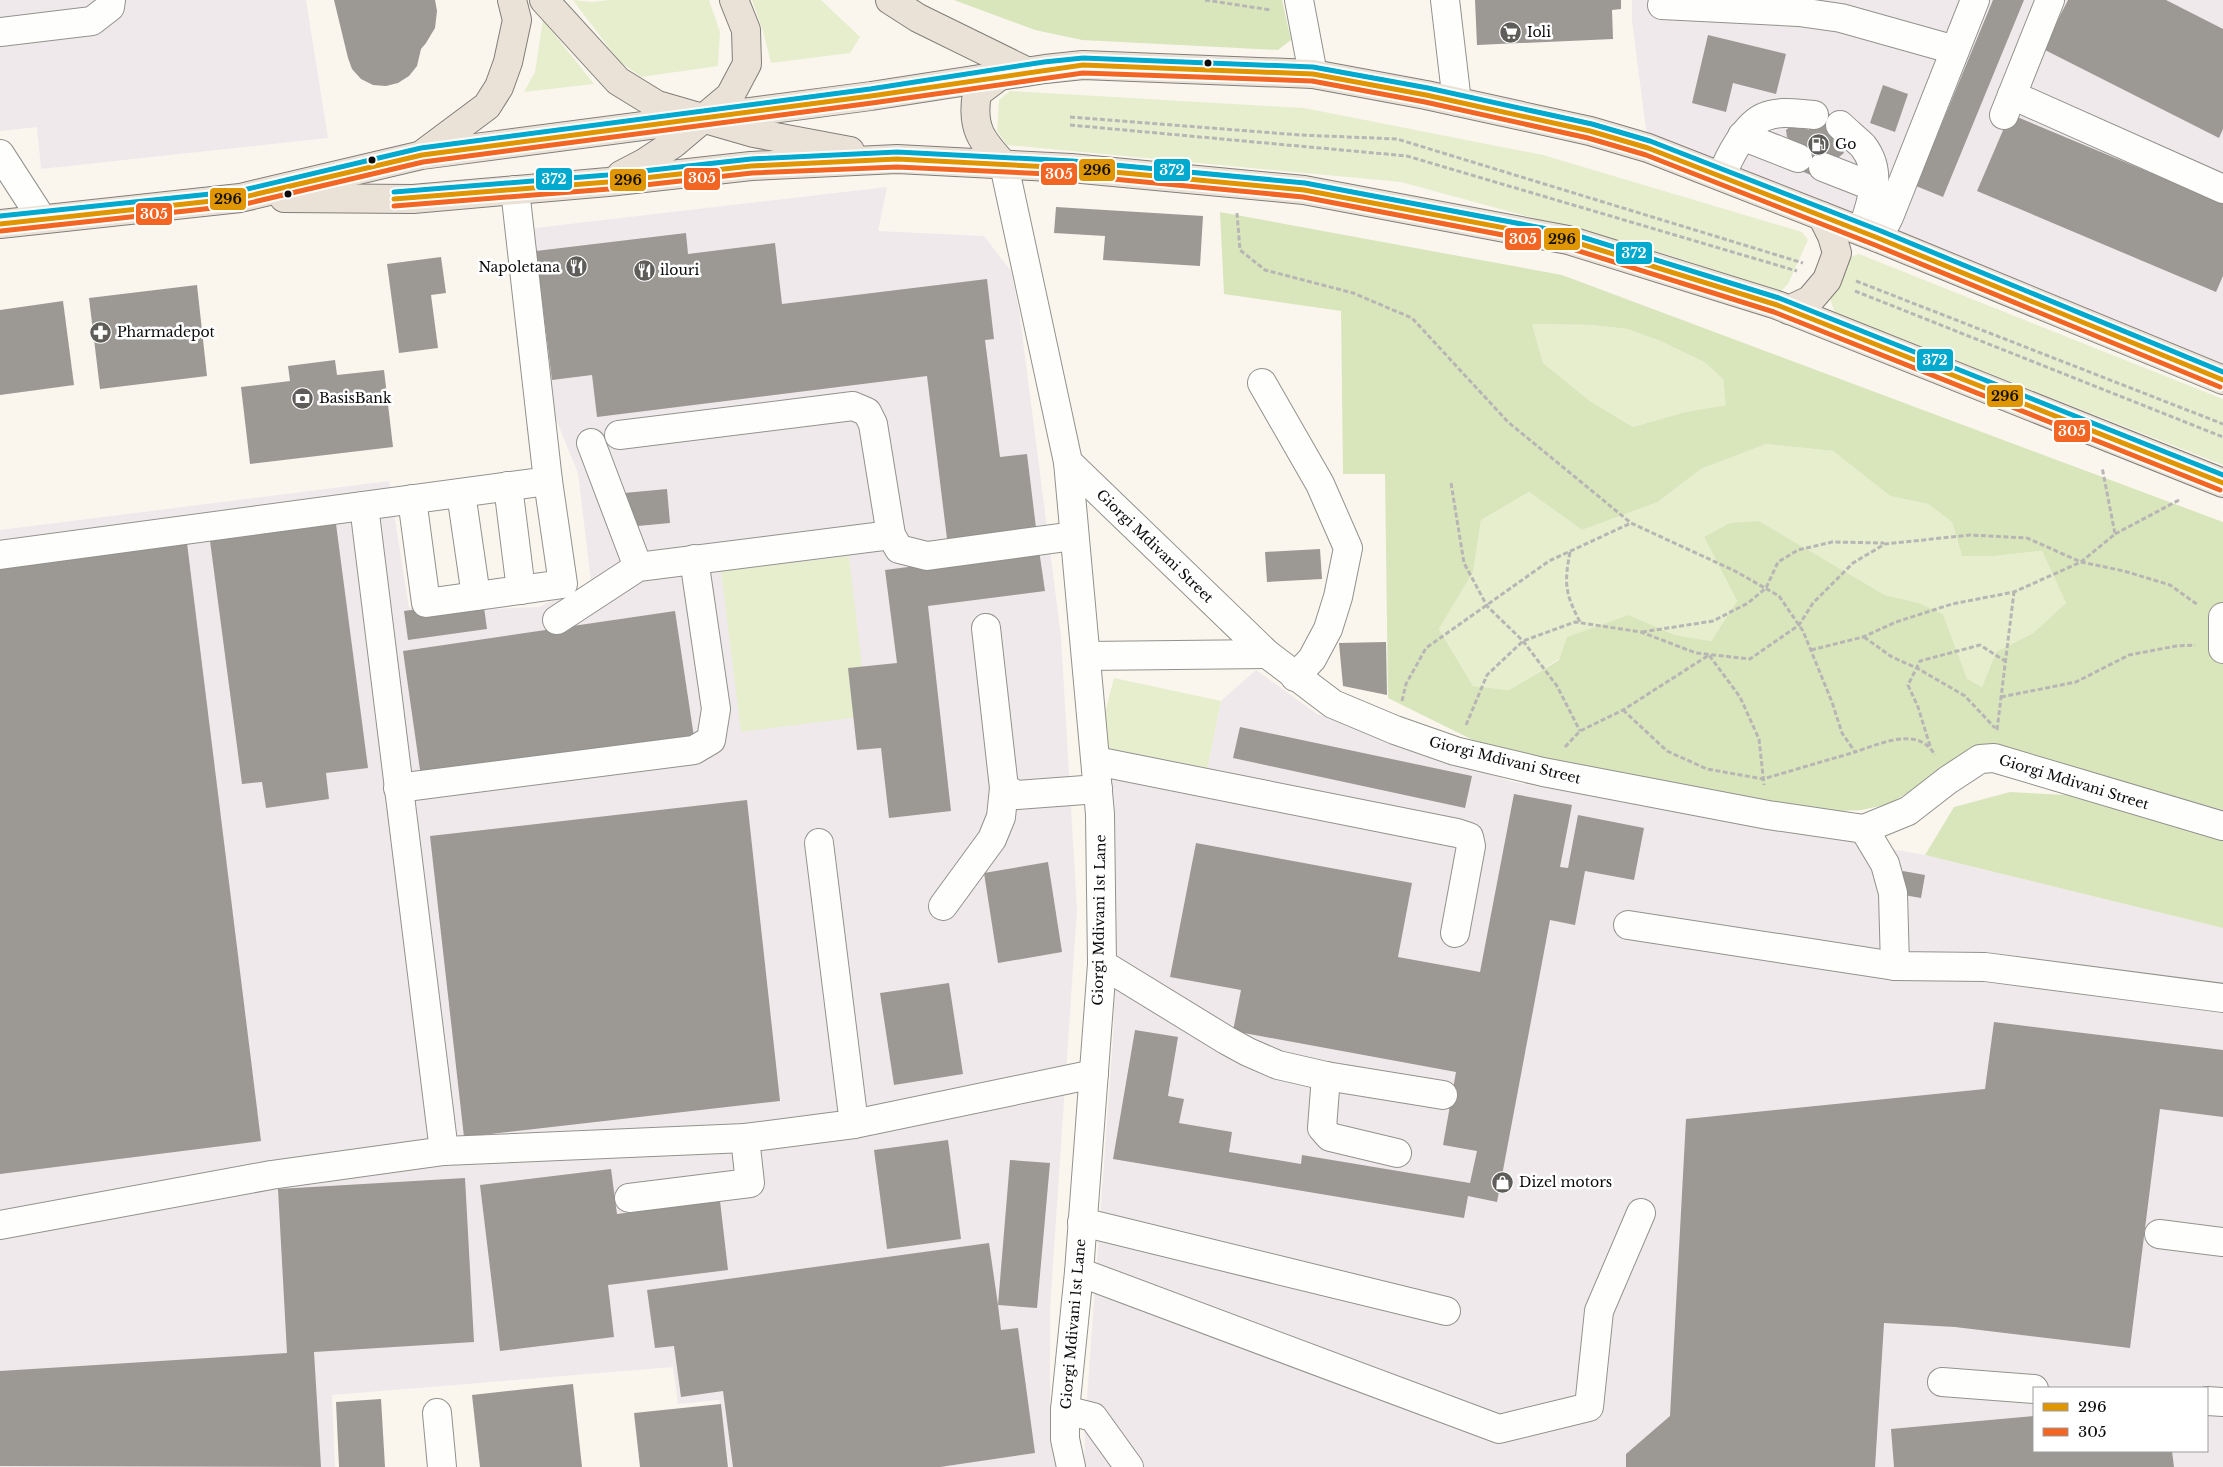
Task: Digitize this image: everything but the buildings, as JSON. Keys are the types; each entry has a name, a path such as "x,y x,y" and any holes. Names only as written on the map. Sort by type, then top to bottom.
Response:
{"main road":[{"path":"422,155 487,106 499,87 508,62 517,20 512,0"},
{"path":"544,0 618,81 657,105 754,133 897,159"},
{"path":"608,182 652,159 673,144 730,96 747,64 746,30 734,0"},
{"path":"890,0 1013,73"},
{"path":"240,198 422,155 871,96 1013,73 1083,65 1313,74 1457,102 1590,131 1648,148 1870,234 2223,380"},
{"path":"1004,165 985,144 976,128 974,110 977,93 1013,73"},
{"path":"0,224 240,198 414,199 608,182 751,166 897,159 1071,168 1304,190 1568,240 1789,310 2223,483"},
{"path":"1789,310 1810,300 1827,280 1837,252 1832,236 1822,216"}],"street":[{"path":"0,32 92,21 110,7 111,0"},
{"path":"1445,0 1457,102"},
{"path":"1870,234 1889,217 1975,0"},
{"path":"2050,0 2008,105 2223,189"},
{"path":"1662,5 1799,12 1841,18 1955,50"},
{"path":"1301,10 1313,74"},
{"path":"1722,176 1727,162 1742,136 1763,117 1789,113 1814,116"},
{"path":"1840,126 1863,146 1874,166 1870,234"},
{"path":"1742,136 1874,188"},
{"path":"0,154 42,219"},
{"path":"1004,165 1068,462"},
{"path":"412,499 426,603 563,584 548,481 515,190"},
{"path":"1262,383 1320,484 1348,548 1338,597 1328,629 1312,659 1296,677"},
{"path":"619,435 853,406 867,412 873,424 891,535 899,549 928,556 1074,536"},
{"path":"591,443 638,567"},
{"name":"Giorgi Mdivani 1st Lane","path":"1068,462 1100,814 1102,964 1078,1272 1065,1410 1065,1439 1071,1467"},
{"name":"Giorgi Mdivani Street","path":"1068,462 1267,654 1296,677 1333,704 1395,730 1455,751 1543,772 1768,815 1864,829 1908,811 1948,780 1980,759 1994,758 2223,826"},
{"path":"0,555 548,481"},
{"path":"508,486 521,590"},
{"path":"461,493 476,596"},
{"path":"364,506 444,1151"},
{"path":"558,620 638,567 891,535"},
{"path":"398,788 694,750 710,740 716,708 694,559"},
{"path":"2223,617 2223,649"},
{"path":"943,906 992,839 1001,817 1004,788 986,628"},
{"path":"1086,656 1267,654"},
{"path":"1096,762 1457,832 1469,837 1471,846 1456,933"},
{"path":"1004,788 1017,795 1098,789"},
{"path":"1864,829 1885,864 1893,893 1895,966"},
{"path":"820,843 854,1124"},
{"path":"1628,925 1895,966 1985,967 2223,998"},
{"path":"1102,964 1248,1052 1278,1065 1326,1076 1443,1096"},
{"path":"0,1225 271,1175 444,1151 745,1138 854,1124 1094,1074"},
{"path":"1326,1076 1322,1128 1324,1133 1330,1137 1397,1153"},
{"path":"629,1198 750,1183 745,1138"},
{"path":"1078,1272 1499,1429 1589,1406 1599,1311 1641,1214"},
{"path":"1082,1222 1446,1311"},
{"path":"2159,1234 2223,1242"},
{"path":"1942,1382 2033,1388"},
{"path":"2208,1401 2223,1402"},
{"path":"1065,1410 1093,1418 1129,1467"},
{"path":"437,1413 442,1467"}],"path":[{"path":"1205,0 1267,9 1301,10"},
{"path":"1237,210 1240,250 1265,270 1353,293 1412,318 1508,422 1631,523 1735,571 1779,596 1804,631 1842,733 1854,752"},
{"path":"2102,467 2115,534"},
{"path":"1451,483 1464,563 1487,606 1523,642 1557,686 1580,731"},
{"path":"1811,650 1863,636 1896,622 1952,604 2014,592 2081,562 2115,534 2181,499"},
{"path":"1395,730 1406,684 1426,648 1549,561 1631,523"},
{"path":"1641,632 1713,621 1748,603 1766,588 1778,562 1798,550 1832,542 1885,544 1970,535 2027,538 2081,562 2124,571 2170,585 2196,603 2223,643"},
{"path":"1455,751 1486,674 1523,642 1575,622 1641,632 1696,653 1750,659 1799,625 1813,603 1853,563 1885,544"},
{"path":"1570,552 1565,578 1568,599 1580,623"},
{"path":"1863,636 1892,656 1965,696 1997,731 2014,592"},
{"path":"2000,697 2076,682 2129,655 2176,646 2223,643"},
{"path":"1948,780 1930,746 1918,707 1908,684 1920,662 1980,645 2005,661"},
{"path":"1543,772 1580,731 1622,710 1709,655"},
{"path":"1709,655 1740,697 1759,739 1768,815"},
{"path":"1622,710 1666,751 1707,769 1764,779 1907,737 1930,746"}],"shaded area":[{"path":"0,0 306,0 328,138 41,169 37,127 0,131"},
{"path":"1632,0 2223,0 2223,364 1940,248 1647,137 1632,21"},
{"path":"887,187 878,231 984,236 1011,271 1019,310 1061,636 1077,910 1050,1308 1050,1406 1057,1467 729,1467 719,1400 678,1404 673,1367 332,1395 335,1467 0,1467 0,530 389,481 409,608 487,596 489,609 539,607 591,582 578,473 552,410 530,243 535,228"},
{"path":"1256,670 1317,714 1513,782 1925,855 2223,928 2223,1467 1084,1467 1085,1425 1113,1038 1116,949 1115,821 1104,752 1207,771 1221,701"}],"green space":[{"path":"573,0 592,2 609,0 709,0 720,32 718,66 641,77 619,61"},
{"path":"752,0 821,0 860,37 850,53 771,63 763,31"},
{"path":"954,0 1282,0 1291,40 1278,50 1082,40 1035,30"},
{"path":"543,20 594,84 524,92 535,72"},
{"path":"1010,91 1304,108 1543,155 1802,232 1808,240 1788,284 1780,292 1669,255 1401,182 1007,145 997,131 999,100"},
{"path":"1220,212 1562,275 2223,522 2223,810 2022,753 1934,777 1889,804 1862,810 1821,812 1483,745 1388,698 1385,474 1343,474 1341,311 1224,294","holes":["1532,324 1592,325 1627,329 1658,340 1704,362 1723,379 1726,405 1685,412 1633,427 1590,401 1543,363","1766,444 1833,451 1890,496 1928,504 1952,522 1962,556 1995,556 2042,551 2066,603 2033,633 1996,652 1982,687 1967,679 1943,614 1919,603 1885,595 1759,521 1730,523 1704,537 1737,601 1711,641 1675,635 1629,615 1567,637 1559,660 1509,690 1473,686 1439,629 1473,572 1481,520 1529,492 1582,530 1658,502 1701,469"]},
{"path":"1859,254 2223,399 2223,465 1835,313 1829,296 1847,258"},
{"path":"1532,324 1592,325 1627,329 1658,340 1704,362 1723,379 1727,405 1685,412 1633,427 1590,401 1543,363"},
{"path":"1766,444 1833,451 1890,496 1928,504 1952,522 1962,556 1995,556 2042,551 2066,603 2033,633 1996,652 1982,687 1967,680 1943,614 1919,603 1885,595 1759,521 1704,537 1737,601 1711,641 1675,635 1629,615 1509,690 1473,686 1439,629 1473,572 1481,520 1529,492 1582,530 1658,502 1701,469"},
{"path":"849,556 868,716 741,732 721,571"},
{"path":"1114,678 1221,701 1207,771 1095,751"},
{"path":"2010,792 2123,798 2223,839 2223,928 1925,855 1954,807"}],"transit line":[{"name":"372","path":"0,216 239,191 421,148 870,89 1044,62 1083,58 1313,67 1428,88 1592,124 1650,141 1881,231 2223,372"},
{"name":"296","path":"0,224 240,198 422,155 871,96 1083,65 1313,74 1426,95 1590,131 1648,148 1878,238 2223,380"},
{"name":"305","path":"1,231 241,205 423,162 872,103 1083,73 1312,81 1425,102 1588,138 1646,155 1875,245 2220,387"},
{"name":"372","path":"394,192 607,175 751,159 897,152 1072,161 1305,183 1569,233 1779,298 2223,475"},
{"name":"296","path":"394,199 608,182 751,166 897,159 1071,168 1304,190 1568,240 1777,305 2223,483"},
{"name":"305","path":"394,206 609,189 752,173 897,167 1070,175 1303,197 1566,247 1774,312 2220,490"}],"place":[{"name":"Ioli","path":"1511,32"},
{"name":"Go","path":"1819,144"},
{"name":"Napoletana","path":"576,267"},
{"name":"ilouri","path":"644,270"},
{"name":"Pharmadepot","path":"101,332"},
{"name":"BasisBank","path":"303,398"},
{"name":"Dizel motors","path":"1503,1182"}]}
